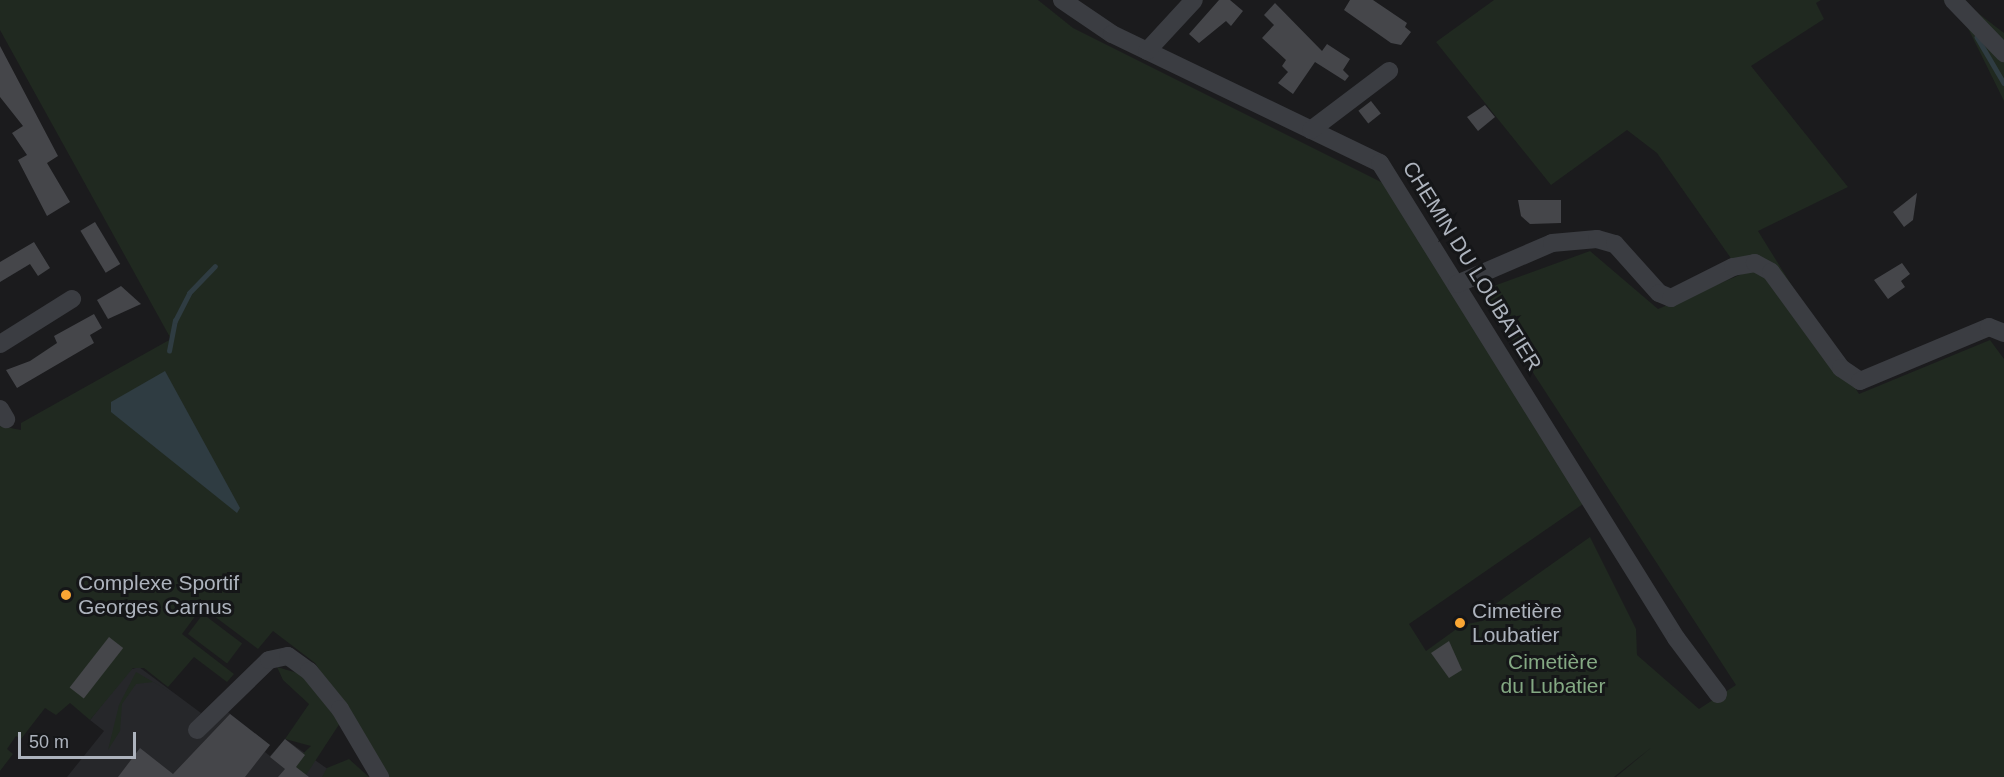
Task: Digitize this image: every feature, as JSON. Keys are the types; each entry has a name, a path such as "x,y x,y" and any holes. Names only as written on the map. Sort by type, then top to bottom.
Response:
{"street":[{"name":"CHEMIN DU LOUBATIER","path":"1062,0 1147,51 1380,163 1683,647 1718,694"},
{"path":"1147,51 1194,0"},
{"path":"1953,0 2004,53"},
{"path":"1311,130 1389,71"},
{"path":"1457,284 1552,243 1597,239 1615,244 1659,293 1671,298 1733,267 1755,263 1771,272 1841,368 1860,381 1989,327 2004,333"},
{"path":"0,344 72,299"},
{"path":"197,730 269,660 288,656 309,671 340,709 380,777"}],"shaded area":[{"path":"165,371 240,508 237,513 111,412 111,402"},
{"path":"139,667 201,713 191,725 224,709 270,745 265,752 270,756 285,739 339,777 67,777 104,731 90,720 129,670"}],"green space":[{"name":"Cimetière du Lubatier","path":"0,0 1038,0 1073,28 1389,186 1583,504 1409,624 1426,651 1462,625 1482,621 1494,605 1590,537 1636,629 1637,655 1699,709 1736,685 1480,291 1590,251 1658,309 1742,274 1657,153 1627,130 1551,185 1436,42 1494,0 1821,0 1816,3 1824,19 1751,66 1848,187 1758,231 1859,394 1990,340 2004,359 2004,777 1616,777 1652,747 1614,777 389,777 315,663 273,631 258,649 202,607 182,634 234,674 227,682 194,657 168,687 144,668 133,668 90,720 70,703 56,715 45,708 21,739 16,736 7,749 13,754 0,771 0,426 21,430 21,423 171,339 0,30"},
{"path":"1943,0 1961,0 2004,33 2004,101 1965,22"},
{"path":"203,614 242,643 227,663 188,634"},
{"path":"277,667 301,674 340,723 306,775 292,764 311,746 285,739 309,704 283,680"},
{"path":"136,672 174,694 153,682 136,684 122,704 120,731 108,750 119,705"},
{"path":"349,759 369,777 322,777 327,768"}],"building":[{"path":"1219,0 1230,0 1243,11 1231,26 1226,21 1199,43 1189,34"},
{"path":"1350,0 1373,0 1407,23 1405,27 1411,32 1401,45 1391,43 1344,10"},
{"path":"1275,3 1322,51 1327,44 1350,59 1343,70 1349,76 1345,81 1315,62 1293,94 1278,83 1288,72 1282,66 1286,60 1262,38 1274,25 1264,15"},
{"path":"0,46 58,156 47,163 70,202 47,216 18,160 27,155 12,133 23,126 0,97"},
{"path":"1371,101 1381,114 1368,123 1358,111"},
{"path":"1485,105 1495,117 1478,131 1467,117"},
{"path":"1917,193 1913,220 1904,227 1893,212"},
{"path":"1518,200 1561,200 1561,223 1530,224 1521,216"},
{"path":"95,222 120,264 106,273 80,231"},
{"path":"34,242 50,268 38,276 30,264 0,282 0,262"},
{"path":"1902,263 1910,274 1901,281 1905,287 1888,299 1874,280"},
{"path":"121,286 141,304 108,319 97,300"},
{"path":"94,314 102,328 90,335 94,343 17,388 6,370 30,361 57,343 54,336"},
{"path":"109,637 123,648 84,699 70,687"},
{"path":"1449,641 1462,670 1449,678 1431,653"},
{"path":"230,714 270,745 245,777 118,777 140,748 173,774"},
{"path":"285,739 305,755 296,767 309,777 278,777 285,769 270,757"}],"waterway":[{"path":"1977,37 2004,83"},
{"path":"169,351 175,321 189,293 215,266"}],"place":[{"name":"Complexe Sportif Georges Carnus","path":"66,595"},
{"name":"Cimetière Loubatier","path":"1460,623"}]}
